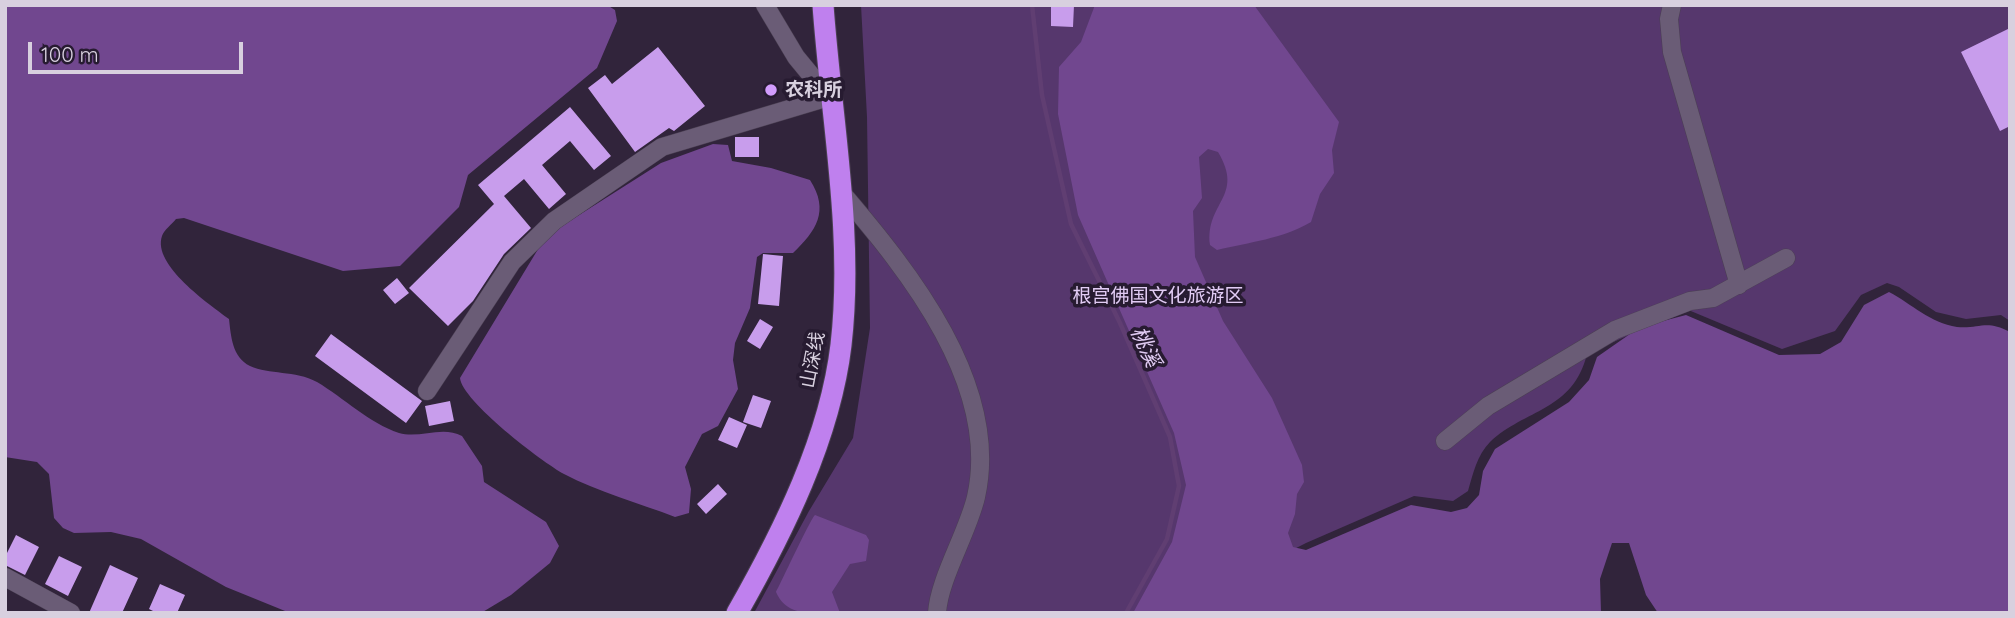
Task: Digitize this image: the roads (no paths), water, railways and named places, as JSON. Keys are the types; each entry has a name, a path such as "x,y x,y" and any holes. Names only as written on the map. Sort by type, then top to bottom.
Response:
{"highway":[{"name":"山深线","path":"737,613 804,476 827,408 841,347 845,285 841,192 823,5"}],"street":[{"path":"427,391 512,262 554,221 662,147 830,97 796,57 765,5"},
{"path":"1672,5 1669,19 1672,52 1739,285"},
{"path":"841,192 892,256 950,345 968,382 980,432 976,496 937,613"},
{"path":"1445,441 1498,399 1615,330 1690,301 1713,298 1786,258"},
{"path":"5,577 71,613"}],"waterway":[{"name":"桃溪","path":"1032,5 1042,95 1071,224 1120,323 1170,437 1179,486 1167,539 1126,613"}],"place":[{"name":"农科所","path":"771,90"}],"park label":[{"name":"根宫佛国文化旅游区","path":"1158,296"}]}
